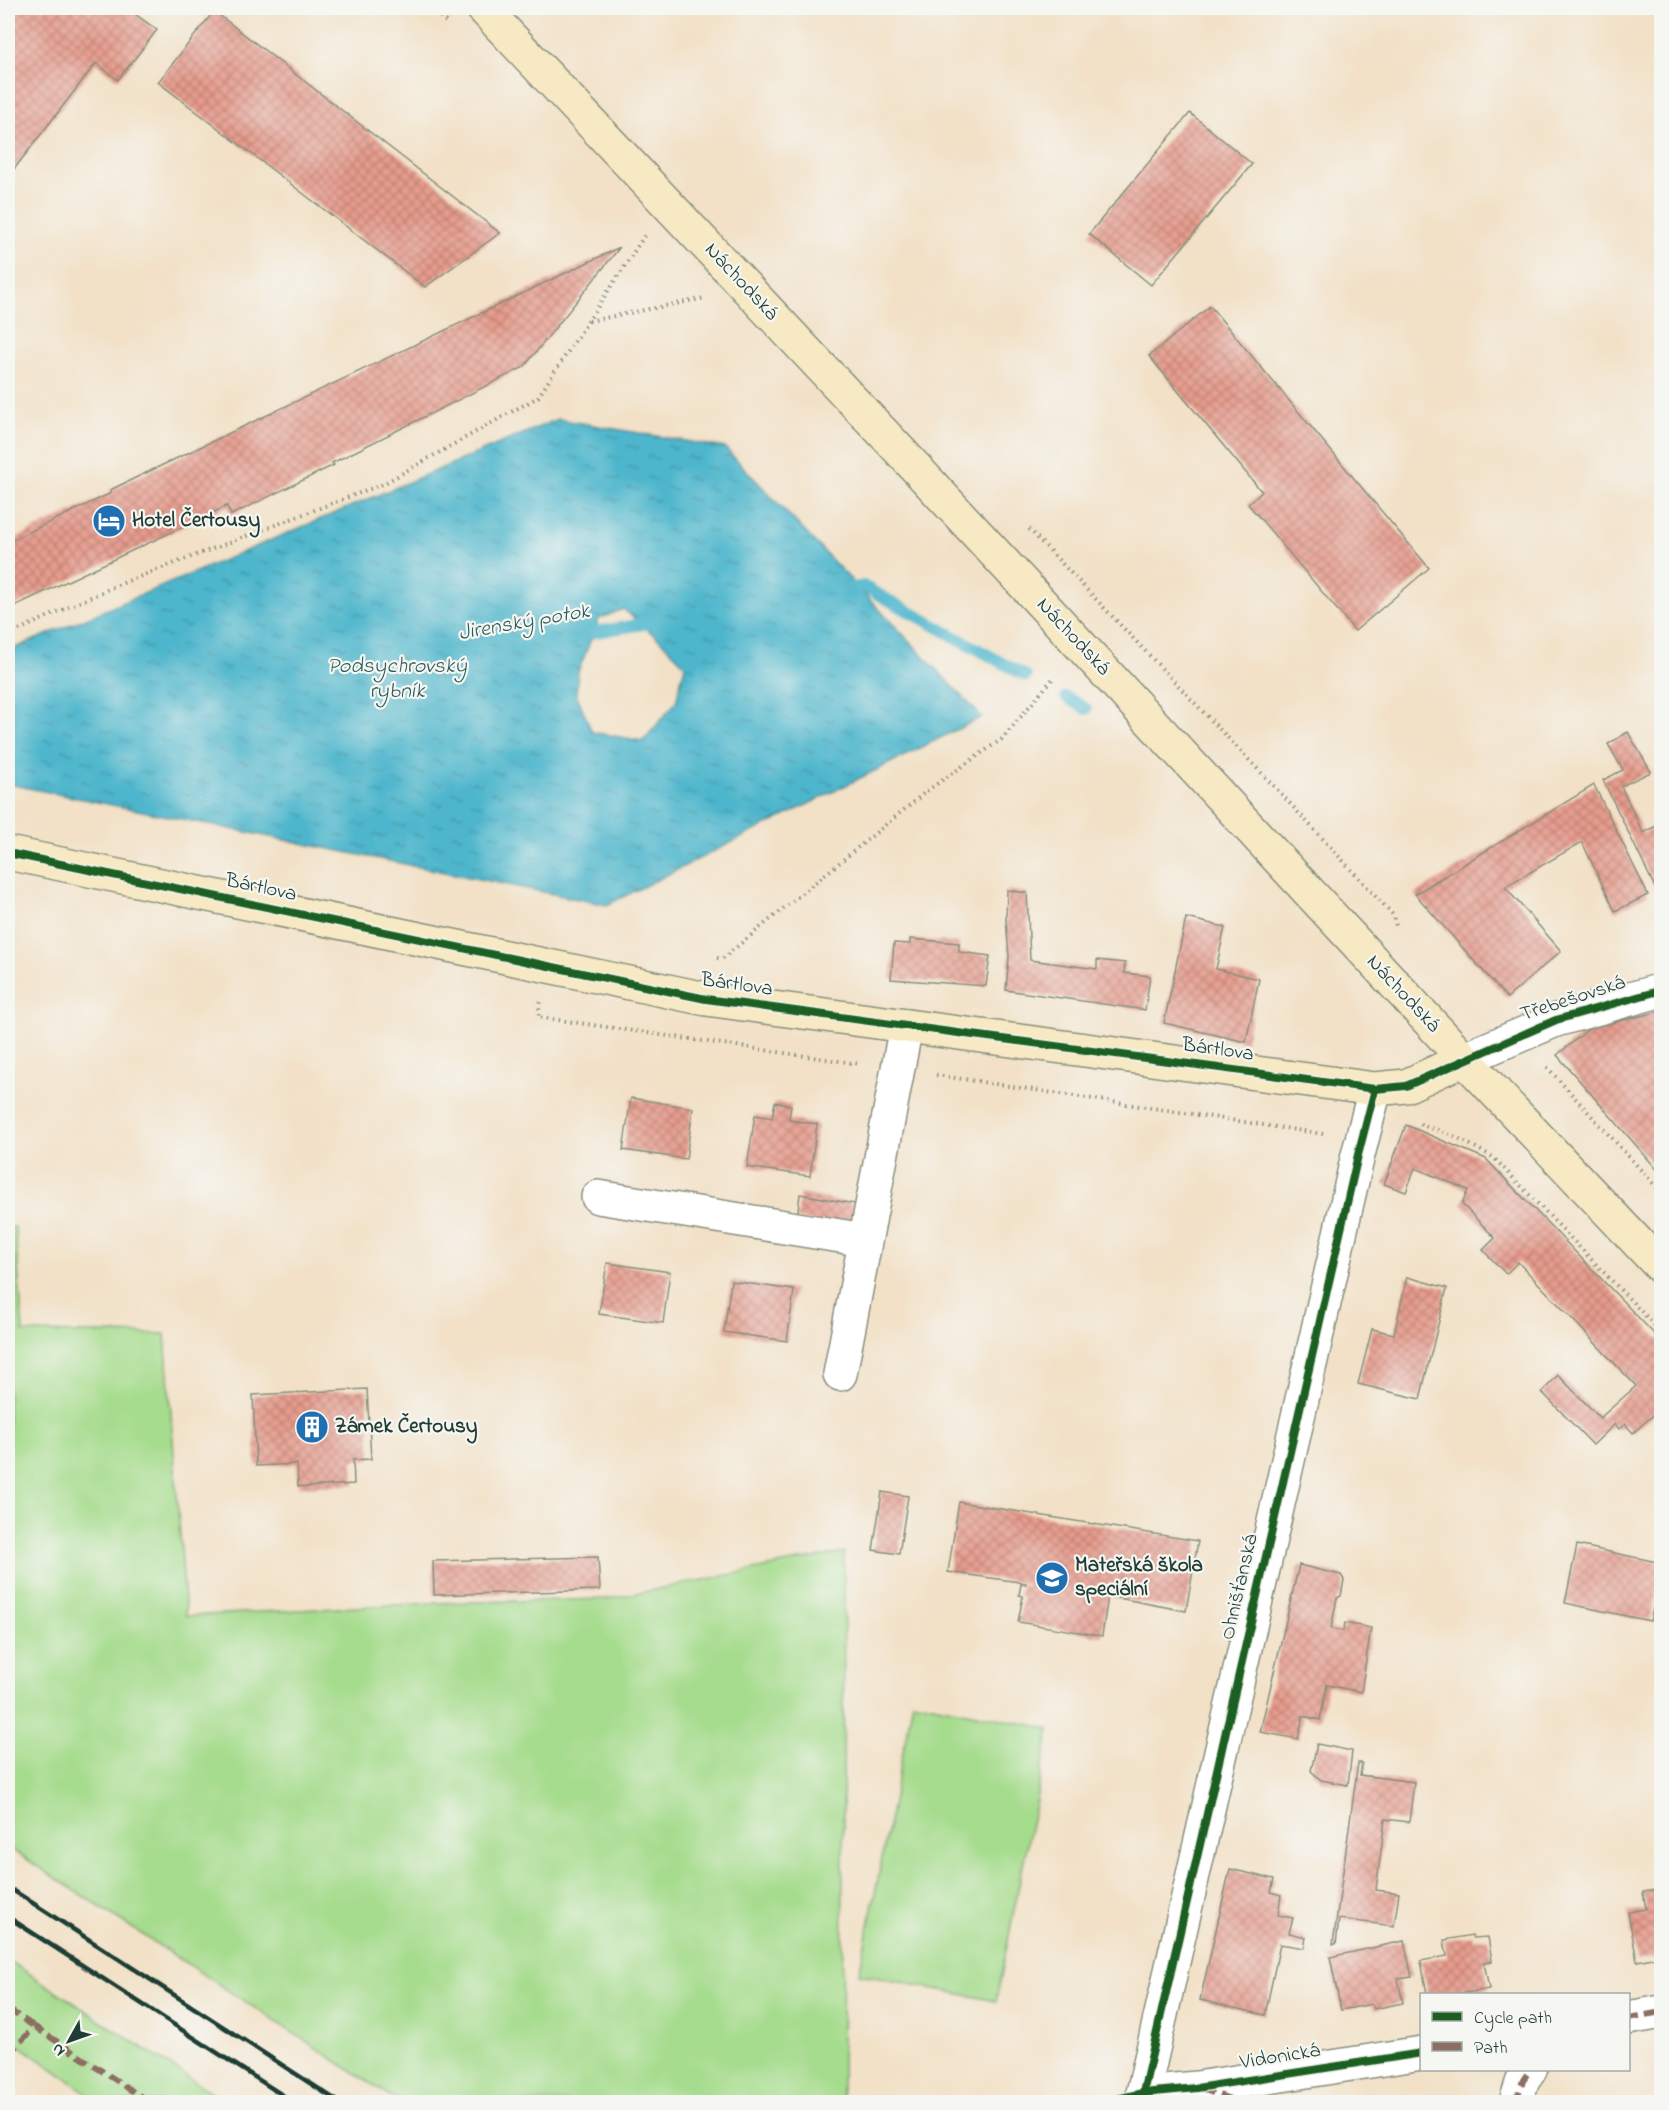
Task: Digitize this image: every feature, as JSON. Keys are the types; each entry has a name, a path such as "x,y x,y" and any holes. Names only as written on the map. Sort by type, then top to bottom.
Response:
{"main road":[{"name":"Náchodská","path":"483,8 1662,1268"},
{"name":"Bártlova","path":"8,853 706,999 1390,1087"},
{"path":"1390,1087 1464,1059"}],"street":[{"name":"Třebešovská","path":"1464,1059 1556,1020 1662,990"},
{"path":"840,1374 906,1026"},
{"name":"Ohnišťanská","path":"1143,2093 1358,1155 1390,1087"},
{"path":"598,1197 865,1240"},
{"path":"1630,2018 1662,2012"},
{"name":"Vidonická","path":"1143,2093 1197,2088 1420,2054"},
{"path":"1516,2103 1523,2080 1529,2071"}],"path":[{"path":"8,635 115,586 384,484 538,397 646,235"},
{"path":"589,321 705,298"},
{"path":"711,957 722,959 928,790 1002,739 1055,676"},
{"path":"538,1017 1340,1137 1340,1153 1358,1155"},
{"path":"1390,1087 1410,1120 1454,1136 1493,1157 1662,1333"}],"green space":[{"path":"15,1227 23,1332 165,1334 186,1616 433,1603 608,1599 844,1552 842,2102 399,2102 8,1847 8,1228"},
{"path":"913,1701 1050,1729 996,2001 859,1974"},
{"path":"8,1960 226,2102 100,2102 8,2039"}],"water":[{"name":"Podsychrovský rybník","path":"558,419 725,448 982,717 607,905 8,784 8,651","holes":["623,609 685,665 676,702 643,741 592,732 576,693 578,672 599,619"]}],"building":[{"path":"16,8 140,8 135,14 157,30 118,80 96,63 8,177 8,18"},
{"path":"214,11 500,233 425,287 158,82"},
{"path":"1190,113 1252,164 1151,285 1089,234"},
{"path":"620,247 524,367 332,463 334,465 231,515 227,506 8,609 8,542 111,493 110,490"},
{"path":"1210,306 1429,568 1355,631 1248,504 1262,492 1149,356"},
{"path":"1628,732 1651,772 1621,786 1643,833 1662,823 1662,902 1603,780 1623,770 1608,744"},
{"path":"1594,785 1648,895 1615,911 1582,842 1505,887 1561,951 1507,998 1415,894"},
{"path":"1007,890 1027,893 1030,960 1097,969 1097,960 1125,963 1124,973 1150,976 1145,1010 1006,990 1009,957 1006,919"},
{"path":"1186,918 1225,927 1216,969 1259,979 1246,1042 1164,1023"},
{"path":"910,939 959,943 959,952 990,956 986,986 891,979 894,943 910,944"},
{"path":"1662,1011 1662,1175 1557,1055 1590,1028"},
{"path":"631,1098 693,1108 686,1159 623,1150"},
{"path":"775,1102 791,1105 789,1120 817,1124 810,1176 747,1167 755,1115 772,1118"},
{"path":"1406,1125 1486,1159 1662,1342 1662,1413 1659,1410 1633,1433 1625,1424 1619,1429 1615,1424 1593,1445 1542,1392 1558,1375 1600,1418 1636,1386 1518,1262 1506,1274 1483,1250 1495,1238 1462,1204 1468,1190 1415,1168 1406,1192 1384,1184"},
{"path":"800,1194 866,1206 865,1214 841,1226 797,1219"},
{"path":"607,1263 670,1272 663,1323 599,1314"},
{"path":"1407,1277 1447,1288 1420,1399 1358,1384 1372,1329 1394,1334"},
{"path":"731,1281 794,1290 787,1341 724,1332"},
{"name":"Zámek Čertousy","path":"367,1389 371,1459 353,1460 354,1484 298,1486 297,1464 256,1466 253,1395"},
{"path":"882,1492 908,1496 899,1554 873,1550"},
{"path":"959,1502 1198,1541 1186,1611 1108,1596 1102,1636 1018,1622 1023,1596 1019,1595 1021,1584 1026,1583 948,1572"},
{"path":"1577,1545 1662,1563 1662,1581 1660,1580 1650,1621 1565,1603"},
{"path":"598,1557 600,1590 434,1595 433,1561"},
{"path":"1299,1565 1341,1575 1344,1580 1341,1596 1337,1598 1331,1629 1343,1631 1345,1623 1371,1628 1361,1692 1327,1685 1320,1720 1303,1716 1298,1739 1260,1732"},
{"path":"1317,1744 1352,1751 1348,1785 1321,1780 1311,1771"},
{"path":"1358,1763 1362,1763 1360,1775 1414,1782 1409,1822 1385,1819 1376,1890 1399,1893 1394,1926 1339,1919 1336,1944 1333,1944"},
{"path":"1230,1869 1274,1879 1271,1892 1281,1895 1278,1915 1293,1918 1289,1933 1306,1937 1304,1948 1280,1944 1265,2015 1200,2000"},
{"path":"1662,1889 1662,1956 1637,1961 1628,1912 1646,1909 1643,1892"},
{"path":"1472,1935 1473,1938 1488,1937 1492,1961 1484,1962 1489,1989 1466,1993 1427,1993 1421,1961 1447,1956 1444,1940"},
{"path":"1404,1941 1412,1977 1398,1979 1403,2003 1374,2009 1372,2004 1341,2010 1330,1957"}],"waterway":[{"name":"Jirenský potok","path":"844,590 863,586 1026,676"},
{"name":"Jirenský potok","path":"578,635 655,622"},
{"name":"Jirenský potok","path":"1066,697 1086,709"}],"railway":[{"path":"8,1887 339,2102"},
{"path":"8,1917 293,2102"}],"marked path":[{"path":"8,2009 35,2027"},
{"path":"1630,2018 1662,2012"},
{"path":"8,2054 35,2027 149,2102"},
{"path":"1516,2102 1523,2080 1529,2071"},
{"path":"1202,2089 1238,2102"}],"cycle path":[{"path":"8,853 706,999 1375,1089 1406,1086 1556,1020 1662,990"},
{"path":"1143,2093 1375,1089"},
{"path":"1103,2102 1143,2093 1197,2088 1420,2053"}],"place":[{"name":"Hotel Čertousy","path":"109,521"},
{"name":"Zámek Čertousy","path":"312,1427"},
{"name":"Mateřská škola speciální","path":"1052,1578"}]}
